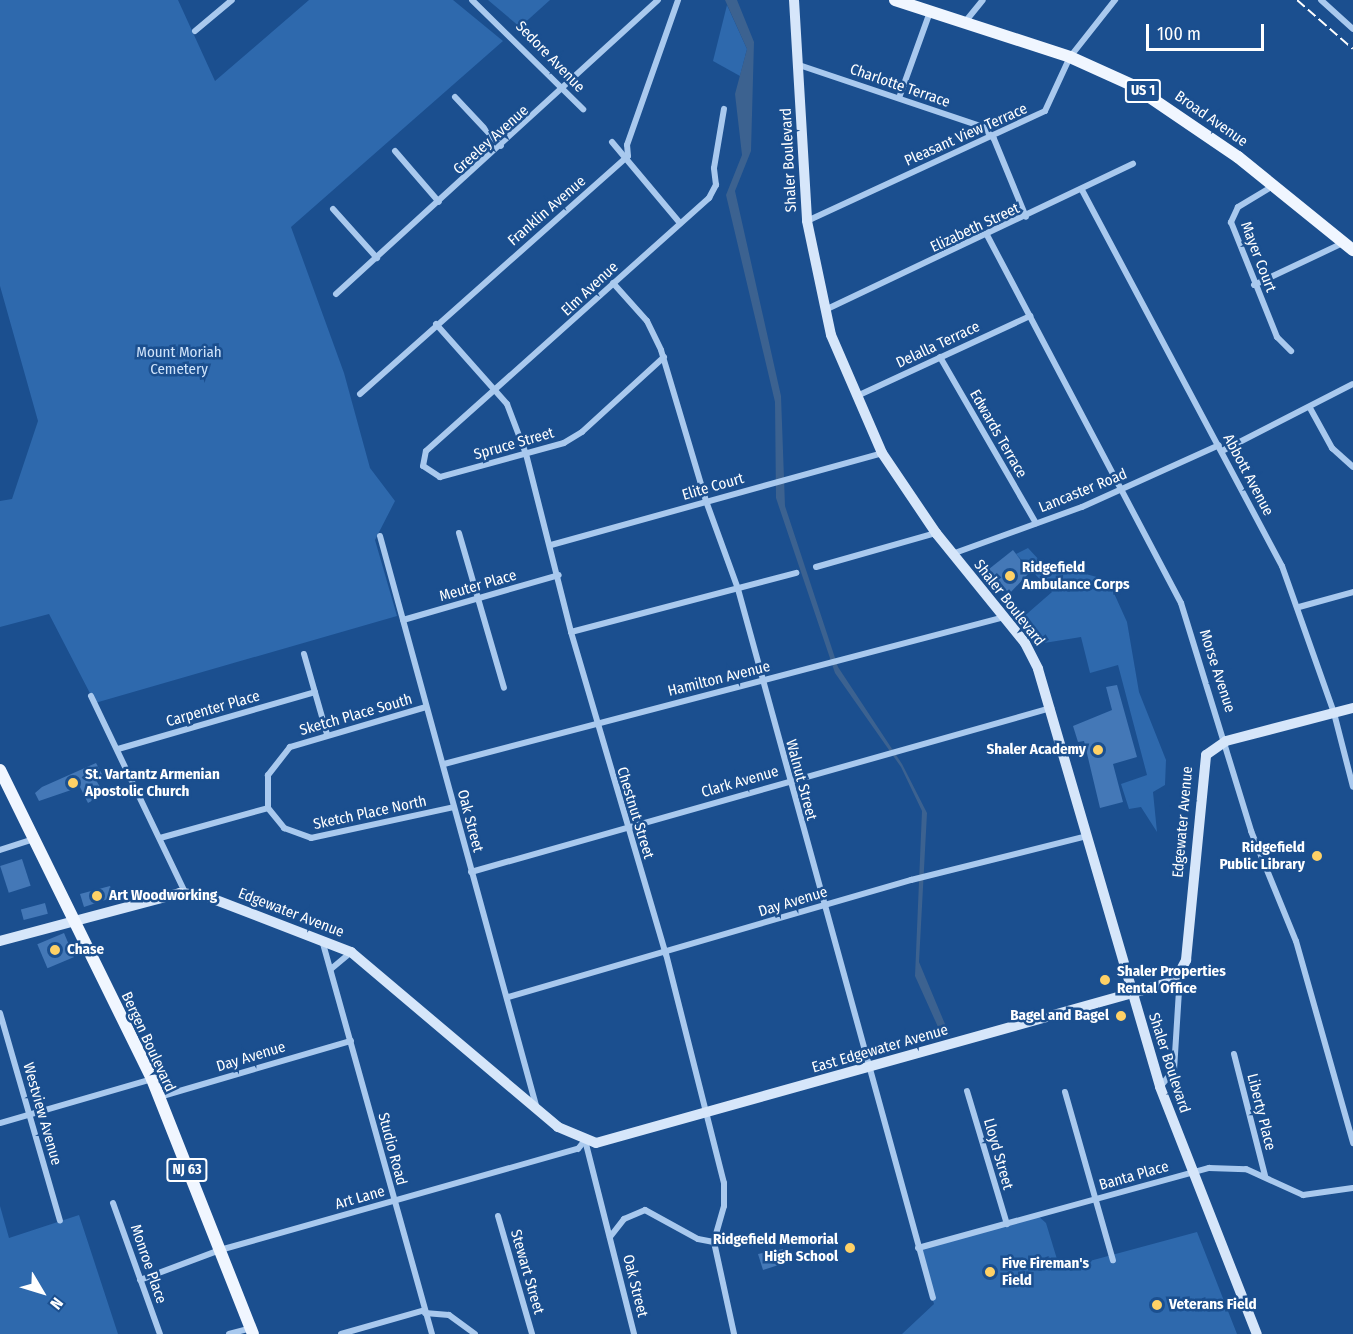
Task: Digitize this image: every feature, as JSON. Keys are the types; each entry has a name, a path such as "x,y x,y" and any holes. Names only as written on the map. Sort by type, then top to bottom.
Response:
{"main road":[{"name":"Broad Avenue","path":"895,0 1070,57 1153,97 1274,186 1348,246"},
{"name":"Bergen Boulevard","path":"0,770 152,1079 252,1331"}],"street":[{"path":"195,31 231,0"},
{"name":"Sedore Avenue","path":"472,0 583,109"},
{"name":"Greeley Avenue","path":"336,294 565,89 658,0"},
{"path":"628,156 627,145 678,0"},
{"name":"Shaler Boulevard","path":"795,0 807,221 824,310 856,396 882,453 936,533 1001,618 1025,643 1051,708 1132,996 1160,1086 1257,1334"},
{"path":"965,22 983,0"},
{"name":"Pleasant View Terrace","path":"807,221 991,134 1046,111 1070,57 1115,0"},
{"path":"1321,0 1353,29"},
{"path":"898,98 930,12"},
{"name":"Charlotte Terrace","path":"799,65 898,98 991,134"},
{"path":"455,97 501,146"},
{"name":"Elm Avenue","path":"422,461 426,451 497,391 714,192 724,109"},
{"path":"991,134 1026,217"},
{"path":"612,142 628,156 680,223"},
{"path":"395,151 440,202"},
{"name":"Franklin Avenue","path":"360,394 436,324 628,156"},
{"name":"Elizabeth Street","path":"824,310 1026,217 1134,164"},
{"name":"Mayer Court","path":"1274,186 1238,207 1231,219 1254,285 1277,337 1291,351"},
{"name":"Abbott Avenue","path":"1082,190 1221,448 1299,608 1334,713 1353,787"},
{"path":"333,209 377,258"},
{"name":"Morse Avenue","path":"987,235 1181,603 1226,741 1251,831 1296,941 1353,1143"},
{"path":"1254,285 1348,246"},
{"name":"Walnut Street","path":"613,283 647,321 664,357 706,501 738,590 788,781 933,1298"},
{"name":"Delalla Terrace","path":"856,396 1030,316"},
{"name":"Chestnut Street","path":"436,324 497,391 518,428 526,454 596,722 666,954 725,1195 714,1242 734,1334"},
{"name":"Spruce Street","path":"422,461 425,471 440,477 526,454 582,432 664,357"},
{"name":"Edwards Terrace","path":"940,357 1036,523"},
{"name":"Lancaster Road","path":"952,554 1036,523 1221,448 1310,408 1353,384"},
{"path":"1310,408 1332,448 1353,467"},
{"name":"Elite Court","path":"551,545 882,453"},
{"path":"459,533 504,688"},
{"path":"816,567 936,533"},
{"name":"Oak Street","path":"380,536 538,1111"},
{"path":"571,632 796,573"},
{"name":"Meuter Place","path":"403,620 559,575"},
{"path":"1299,608 1353,592"},
{"name":"Hamilton Avenue","path":"444,764 596,722 762,680 835,665 1001,618"},
{"path":"304,654 327,734"},
{"name":"Carpenter Place","path":"118,749 315,692"},
{"path":"0,941 72,920 185,892 92,696"},
{"name":"Sketch Place South","path":"268,808 268,775 278,758 300,743 426,707"},
{"name":"Clark Avenue","path":"471,872 626,826 1051,708"},
{"name":"Edgewater Avenue","path":"1180,975 1186,960 1204,761 1214,747 1226,741 1353,708"},
{"name":"Sketch Place North","path":"268,808 284,828 311,838 454,807"},
{"path":"160,838 268,808"},
{"name":"Day Avenue","path":"508,997 666,954 912,880 1087,836"},
{"path":"0,850 34,839"},
{"name":"Edgewater Avenue","path":"185,892 322,939 351,952 538,1111 585,1140"},
{"name":"Studio Road","path":"322,939 432,1334"},
{"path":"331,969 339,957 351,952"},
{"path":"1160,1086 1174,1070 1180,975"},
{"name":"East Edgewater Avenue","path":"585,1140 596,1143 1132,996 1167,985 1180,975"},
{"name":"Westview Avenue","path":"0,1013 60,1221"},
{"name":"Day Avenue","path":"159,1097 351,1041"},
{"name":"Liberty Place","path":"1234,1054 1265,1176"},
{"path":"0,1123 152,1079"},
{"name":"Lloyd Street","path":"967,1091 1006,1224"},
{"path":"1065,1092 1113,1260"},
{"name":"Oak Street","path":"585,1140 634,1334"},
{"name":"Art Lane","path":"140,1280 220,1250 578,1149 585,1140"},
{"name":"Banta Place","path":"918,1248 1193,1172 1234,1167 1265,1176 1281,1189 1303,1195 1353,1188"},
{"name":"Monroe Place","path":"113,1203 160,1334"},
{"path":"610,1237 624,1219 645,1210 698,1239 714,1242"},
{"name":"Stewart Street","path":"498,1216 532,1334"},
{"path":"341,1334 425,1312 449,1314 475,1334"},
{"path":"229,1334 252,1331"}],"green space":[{"name":"Mount Moriah Cemetery","path":"0,0 178,0 215,81 309,0 453,0 503,41 291,227 344,373 370,468 395,501 375,540 397,616 95,703 49,614 0,627 0,501 12,499 38,421 0,286"},
{"path":"488,0 550,0 520,27"},
{"path":"727,5 747,49 740,76 713,61"},
{"path":"1028,548 1041,562 1108,580 1127,622 1139,692 1166,760 1165,785 1153,792 1157,832 1141,807 1129,809 1121,784 1147,775 1118,665 1090,673 1081,637 1038,644 1021,619 1052,592 1016,554"},
{"path":"0,1206 9,1238 79,1215 118,1334 0,1334"},
{"path":"1036,1214 1046,1223 1060,1269 1197,1232 1237,1334 902,1334 934,1304 918,1248"}],"shaded area":[{"path":"725,0 737,0 754,42 751,151 735,191 781,396 785,506 838,667 902,764 927,813 919,962 950,1036 943,1038 915,976 922,811 901,767 835,673 776,498 775,402 726,195 742,155 735,94 747,49"}],"building":[{"name":"Ridgefield Ambulance Corps","path":"1013,550 1030,572 1009,594 989,569"},
{"name":"Shaler Academy","path":"1117,685 1137,757 1113,764 1123,802 1100,808 1084,741 1078,742 1073,726 1112,710 1106,687"},
{"name":"St. Vartantz Armenian Apostolic Church","path":"96,763 103,776 96,780 104,794 88,803 80,787 39,801 35,793 42,787"},
{"path":"22,859 31,886 9,893 0,866"},
{"name":"Art Woodworking","path":"110,886 114,897 84,907 80,894"},
{"path":"45,903 48,914 24,920 21,909"},
{"name":"Chase","path":"64,933 74,957 47,968 37,944"},
{"path":"788,1248 791,1261 763,1270 758,1254"}],"railway":[{"path":"1297,0 1353,49"}],"place":[{"name":"Ridgefield Ambulance Corps","path":"1010,576"},
{"name":"Shaler Academy","path":"1098,750"},
{"name":"St. Vartantz Armenian Apostolic Church","path":"73,783"},
{"name":"Ridgefield Public Library","path":"1317,856"},
{"name":"Art Woodworking","path":"97,896"},
{"name":"Chase","path":"55,950"},
{"name":"Shaler Properties Rental Office","path":"1105,980"},
{"name":"Bagel and Bagel","path":"1121,1016"},
{"name":"Ridgefield Memorial High School","path":"850,1248"},
{"name":"Five Fireman's Field","path":"990,1272"},
{"name":"Veterans Field","path":"1157,1305"}]}
